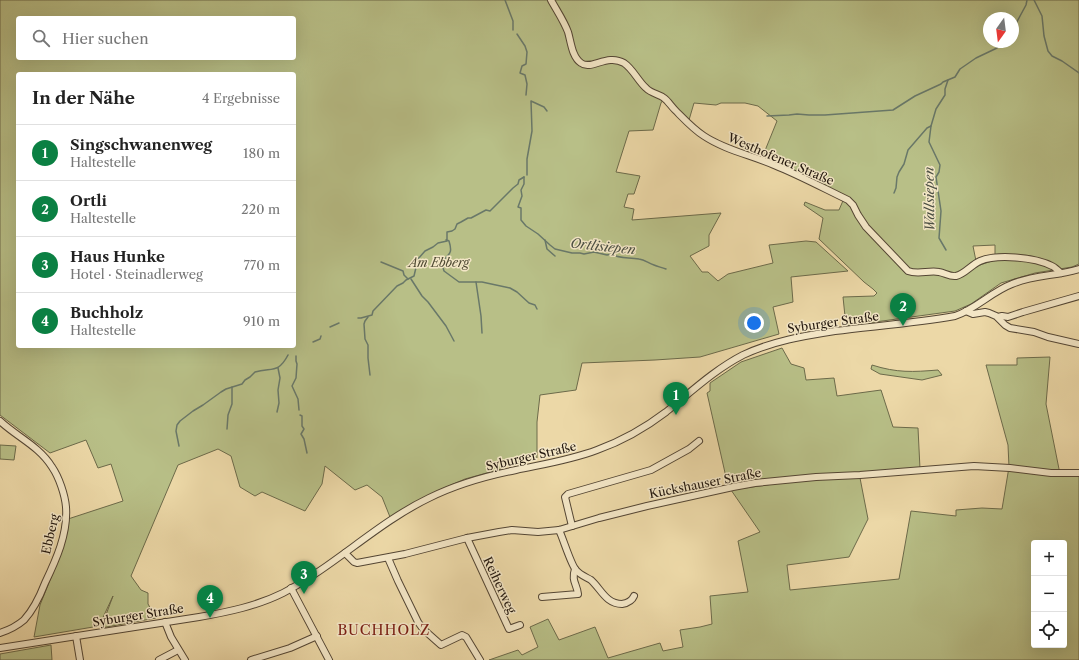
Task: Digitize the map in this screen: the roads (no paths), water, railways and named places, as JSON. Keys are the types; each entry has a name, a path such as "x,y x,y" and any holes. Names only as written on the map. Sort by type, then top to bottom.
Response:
{"street":[{"name":"Westhofener Straße","path":"551,0 565,26 579,62 584,65 596,64 601,61 609,60 617,60 624,63 646,87 654,94 664,98 688,123 704,136 733,150 773,164 848,200 853,205 866,227 908,271 912,273 929,271 957,276 973,264 982,260 1008,257 1040,262 1052,266 1061,273"},
{"path":"1061,273 1079,269"},
{"name":"Syburger Straße","path":"0,648 218,613 263,601 292,588 325,567 402,513 448,490 495,474 570,459 594,452 619,441 655,420 715,372 734,360 765,346 806,335 955,316 1013,283 1026,279 1061,273"},
{"path":"966,311 973,314 985,312 997,316 1008,317 1079,296"},
{"path":"997,316 1010,328 1034,332 1048,337 1079,344"},
{"name":"Ebberg","path":"0,421 21,438 37,448 45,457 55,473 62,489 66,507 65,528 59,552 37,602 24,620 10,629 0,633"},
{"path":"572,526 566,495 651,470 689,449 699,441"},
{"name":"Kückshauser Straße","path":"345,553 354,562 358,563 411,553 467,538 505,531 538,532 560,530 613,514 733,487 795,479 974,466 1010,468 1051,473 1079,473"},
{"path":"542,597 578,594 573,581 575,569 560,530"},
{"name":"Reiherweg","path":"467,538 509,629 520,625"},
{"path":"388,558 415,616 423,629 441,644 464,635 480,660"},
{"path":"575,569 592,581 607,598 613,602 624,604 632,600 634,596"},
{"path":"292,588 329,660"},
{"path":"165,622 178,650 185,660"},
{"path":"76,636 80,660"},
{"path":"251,660 290,648 317,636"},
{"path":"158,660 178,650"}],"waterway":[{"path":"505,0 513,21 513,30"},
{"path":"1019,18 1027,0"},
{"path":"1034,0 1042,16 1044,36 1048,51 1052,56 1079,73"},
{"path":"517,34 527,52 526,64 522,66 520,73 525,75 527,84 526,95"},
{"path":"767,116 797,114 825,115 893,110 915,96 955,77 960,69 976,58 997,48"},
{"name":"Wallsiepen","path":"946,250 939,238 941,211 936,177 939,172 940,165 929,142 931,126 936,109 945,95 948,80"},
{"path":"527,175 527,159 532,131 531,101 544,107 547,111"},
{"path":"894,193 897,177 904,164 908,150 927,128 931,126"},
{"name":"Ortlisiepen","path":"524,177 524,184 521,190 522,196 518,207 521,208 521,220 526,226 555,249 572,253 584,254 594,252 639,259 666,269"},
{"path":"358,318 372,315 373,311 397,286 414,276 418,259 425,251 438,243 447,241 447,232 452,231 455,229 457,224 468,218 471,218 486,210 490,211 518,184 519,180 524,177"},
{"path":"447,240 449,241 451,250 442,264 444,271 459,282 482,282 510,288 529,303 535,305 537,309"},
{"path":"545,240 547,249 555,256"},
{"path":"381,262 403,271 404,275 408,279"},
{"path":"411,279 422,296 446,326 454,341"},
{"path":"476,282 482,333"},
{"path":"368,317 364,324 365,339 368,345 370,375"},
{"path":"330,327 339,323"},
{"path":"313,342 320,339 321,336"},
{"path":"179,446 176,431 177,425 180,421 226,389 242,384 255,372 278,367 288,355"},
{"path":"296,356 296,378 292,386 298,399 299,410"},
{"path":"277,412 279,403 278,390 280,378 278,368"},
{"path":"227,429 228,415 232,404 232,387"},
{"path":"300,415 302,416 302,426 304,429 301,434 304,439 307,453"}],"place":[{"name":"Ortli","path":"903,326"},
{"name":"Singschwanenweg","path":"676,415"},
{"name":"Haus Hunke","path":"304,594"},
{"name":"Buchholz","path":"210,618"}],"district":[{"name":"BUCHHOLZ","path":"384,630"}],"park label":[{"name":"Am Ebberg","path":"439,262"}]}
